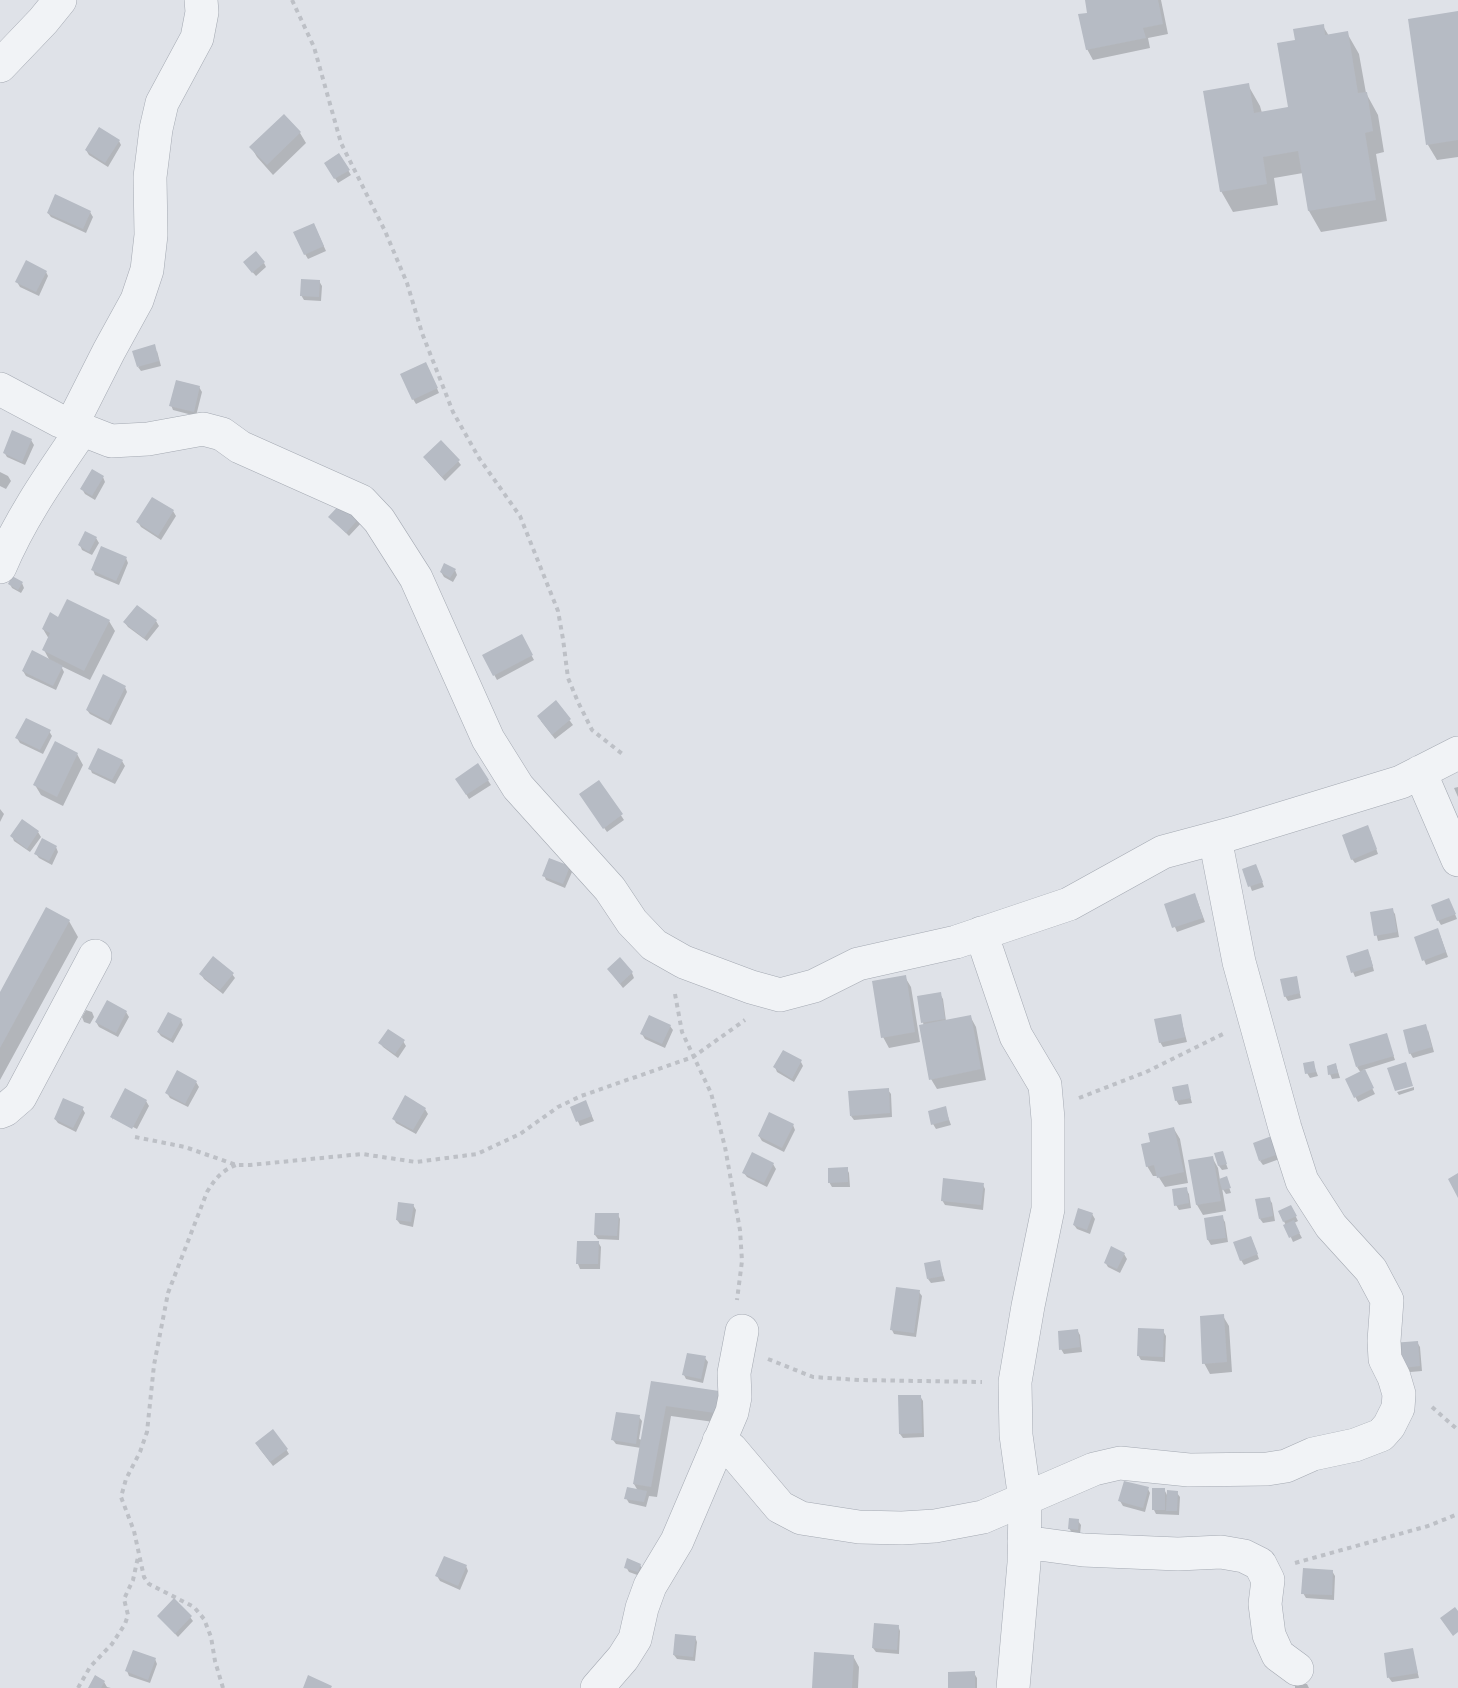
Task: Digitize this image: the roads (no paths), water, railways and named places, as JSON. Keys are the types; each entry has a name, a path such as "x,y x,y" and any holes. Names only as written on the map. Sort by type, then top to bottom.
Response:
{"street":[{"path":"0,66 60,0"},
{"path":"0,567 13,537 76,428 109,351 137,300 147,270 151,235 150,177 156,129 162,103 197,38 202,12 201,0"},
{"path":"0,389 76,428 111,441 148,439 203,429 222,434 240,447 361,501 379,520 416,578 488,739 518,787 610,890 632,922 654,945 684,962 751,987 780,995 814,986 858,964 956,942 1069,904 1163,852 1401,782 1458,753"},
{"path":"1420,772 1458,860"},
{"path":"719,1442 731,1449 780,1507 801,1518 859,1527 935,1526 983,1517 1094,1469 1120,1463 1189,1470 1267,1469 1286,1466 1314,1454 1355,1445 1381,1435 1389,1426 1398,1408 1399,1394 1385,1359 1387,1300 1371,1270 1330,1226 1302,1181 1239,962 1215,838"},
{"path":"981,933 1016,1036 1044,1085 1048,1111 1048,1209 1015,1382 1016,1435 1025,1500 1013,1688"},
{"path":"0,1112 20,1096 95,956"},
{"path":"597,1688 623,1658 635,1639 650,1586 677,1541 732,1412 735,1397 734,1373 742,1330"},
{"path":"1024,1542 1107,1551 1178,1554 1221,1552 1244,1556 1260,1564 1268,1580 1265,1604 1269,1635 1278,1655 1297,1669"}]}
